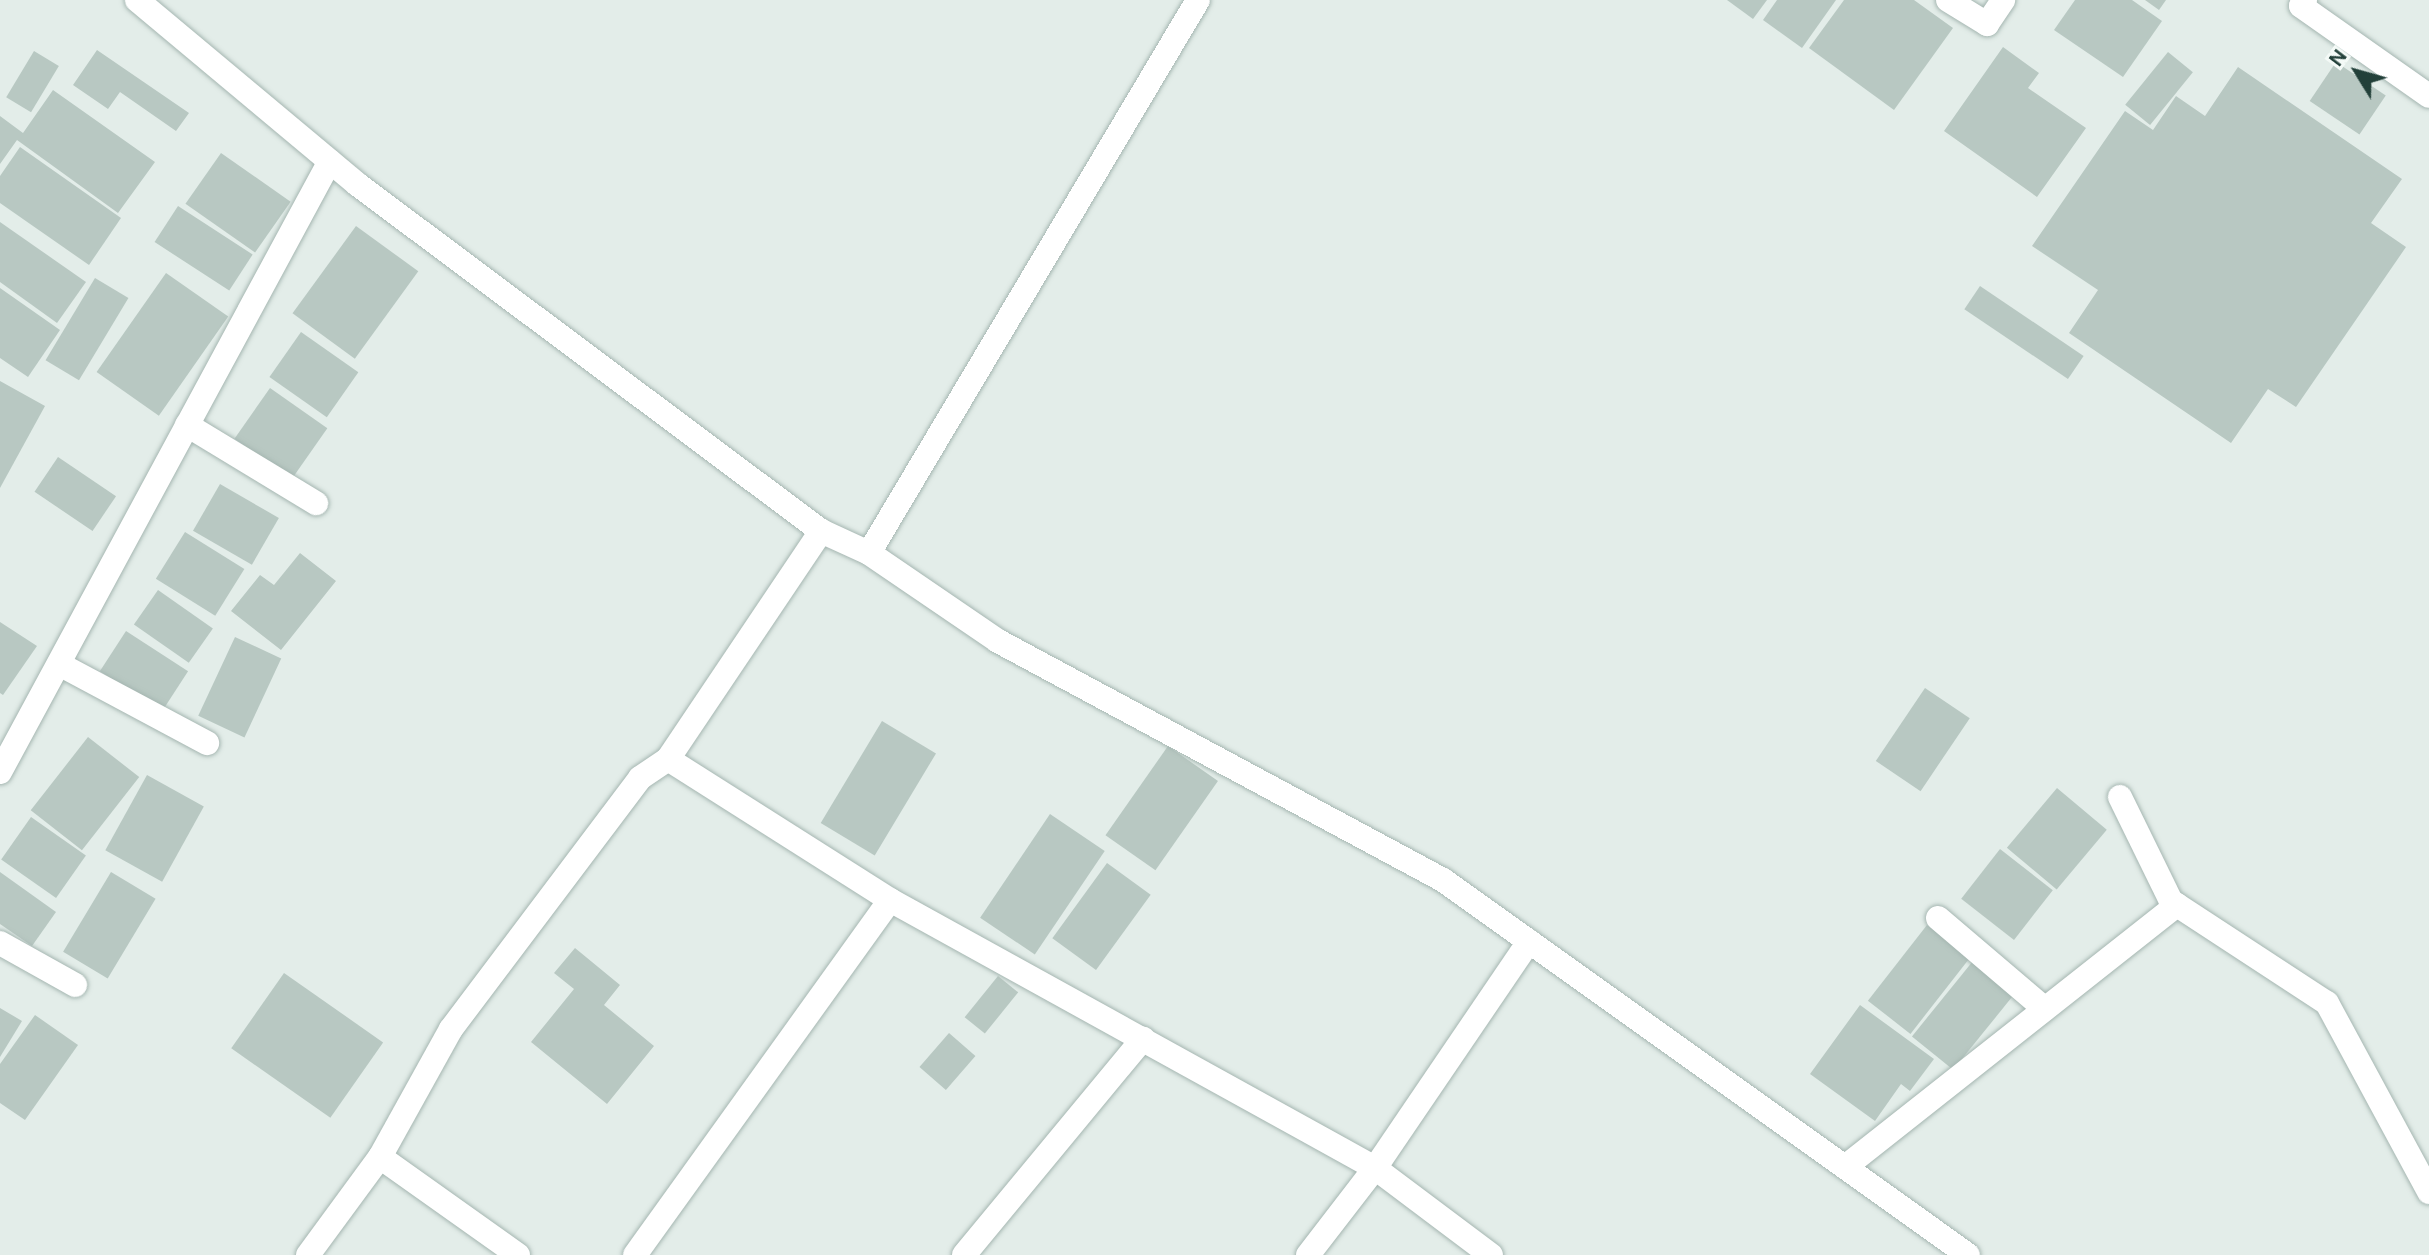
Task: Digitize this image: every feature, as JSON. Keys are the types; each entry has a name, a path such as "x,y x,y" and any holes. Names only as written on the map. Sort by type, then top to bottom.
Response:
{"street":[{"path":"137,0 330,161 821,531 869,553 998,641 1443,880 1968,1255"},
{"path":"869,553 1198,0"},
{"path":"1948,0 1987,24 2003,0"},
{"path":"2305,0 2301,6 2429,96"},
{"path":"0,772 330,161"},
{"path":"187,425 316,503"},
{"path":"308,1255 380,1157 451,1029 640,778 668,759 821,531"},
{"path":"59,664 207,743"},
{"path":"668,759 890,900 1375,1168 1491,1255"},
{"path":"2120,797 2171,901 2327,1003 2429,1192"},
{"path":"635,1255 890,900"},
{"path":"1845,1167 2177,905"},
{"path":"1938,918 2045,1009"},
{"path":"1308,1255 1375,1168 1529,941"},
{"path":"0,943 75,985"},
{"path":"964,1255 1143,1039"},
{"path":"380,1157 518,1255"}],"building":[{"path":"1727,0 1767,0 1753,19"},
{"path":"1777,0 1836,0 1802,48 1763,20"},
{"path":"1844,0 1914,0 1953,28 1894,110 1809,48"},
{"path":"2075,0 2132,0 2162,21 2123,77 2054,30"},
{"path":"2145,0 2166,0 2159,10"},
{"path":"2003,47 2039,73 2028,88 2086,128 2037,197 1944,131"},
{"path":"97,50 189,113 176,131 120,92 108,109 73,85"},
{"path":"34,51 59,66 31,112 6,97"},
{"path":"2168,52 2193,72 2150,125 2125,105"},
{"path":"2336,62 2386,96 2359,135 2310,101"},
{"path":"2238,67 2402,179 2371,223 2406,247 2296,407 2268,389 2231,443 2069,333 2098,290 2032,246 2125,111 2153,130 2176,96 2205,116"},
{"path":"53,90 155,162 118,213 17,140 0,164 0,116 23,133"},
{"path":"20,147 121,218 89,265 0,203 0,176"},
{"path":"221,153 291,202 255,253 185,204"},
{"path":"178,206 253,254 229,291 155,242"},
{"path":"0,222 86,282 57,323 0,282"},
{"path":"356,226 418,271 355,359 293,313"},
{"path":"166,273 228,317 159,416 97,372"},
{"path":"95,278 128,298 79,380 46,360"},
{"path":"1980,286 2084,356 2068,379 1964,309"},
{"path":"0,288 60,330 28,377 0,358"},
{"path":"301,332 358,372 327,417 269,377"},
{"path":"0,381 45,406 0,488"},
{"path":"270,388 327,428 292,479 234,439"},
{"path":"58,457 116,496 93,531 35,492"},
{"path":"220,484 279,518 252,565 193,531"},
{"path":"185,532 244,569 215,616 156,579"},
{"path":"300,553 336,581 281,650 231,611 260,575 274,585"},
{"path":"158,590 213,628 189,663 134,624"},
{"path":"0,622 37,646 3,695 0,693"},
{"path":"126,631 188,671 162,712 100,671"},
{"path":"235,637 281,659 244,737 198,716"},
{"path":"1925,688 1970,718 1921,791 1876,761"},
{"path":"882,721 936,753 875,855 821,823"},
{"path":"88,737 139,777 82,850 31,810"},
{"path":"1168,746 1218,781 1155,870 1105,835"},
{"path":"147,775 204,807 162,882 105,850"},
{"path":"2057,788 2107,830 2057,890 2007,848"},
{"path":"1050,814 1105,851 1035,955 980,918"},
{"path":"31,817 86,855 56,898 1,860"},
{"path":"2000,849 2053,890 2014,940 1961,899"},
{"path":"1107,863 1151,895 1096,970 1052,938"},
{"path":"0,872 56,912 32,946 0,924"},
{"path":"111,872 156,899 108,978 63,952"},
{"path":"1927,925 1970,958 1910,1034 1868,1001"},
{"path":"575,948 620,985 604,1005 654,1046 607,1104 531,1042 574,989 554,973"},
{"path":"1973,961 2014,994 1953,1070 1912,1036"},
{"path":"284,973 383,1042 330,1118 231,1048"},
{"path":"998,976 1018,992 985,1034 965,1017"},
{"path":"1860,1005 1934,1059 1910,1091 1901,1084 1875,1121 1810,1074"},
{"path":"0,1008 22,1021 0,1057"},
{"path":"35,1015 78,1045 25,1120 0,1103 0,1064"},
{"path":"949,1033 975,1056 946,1090 919,1067"}]}
